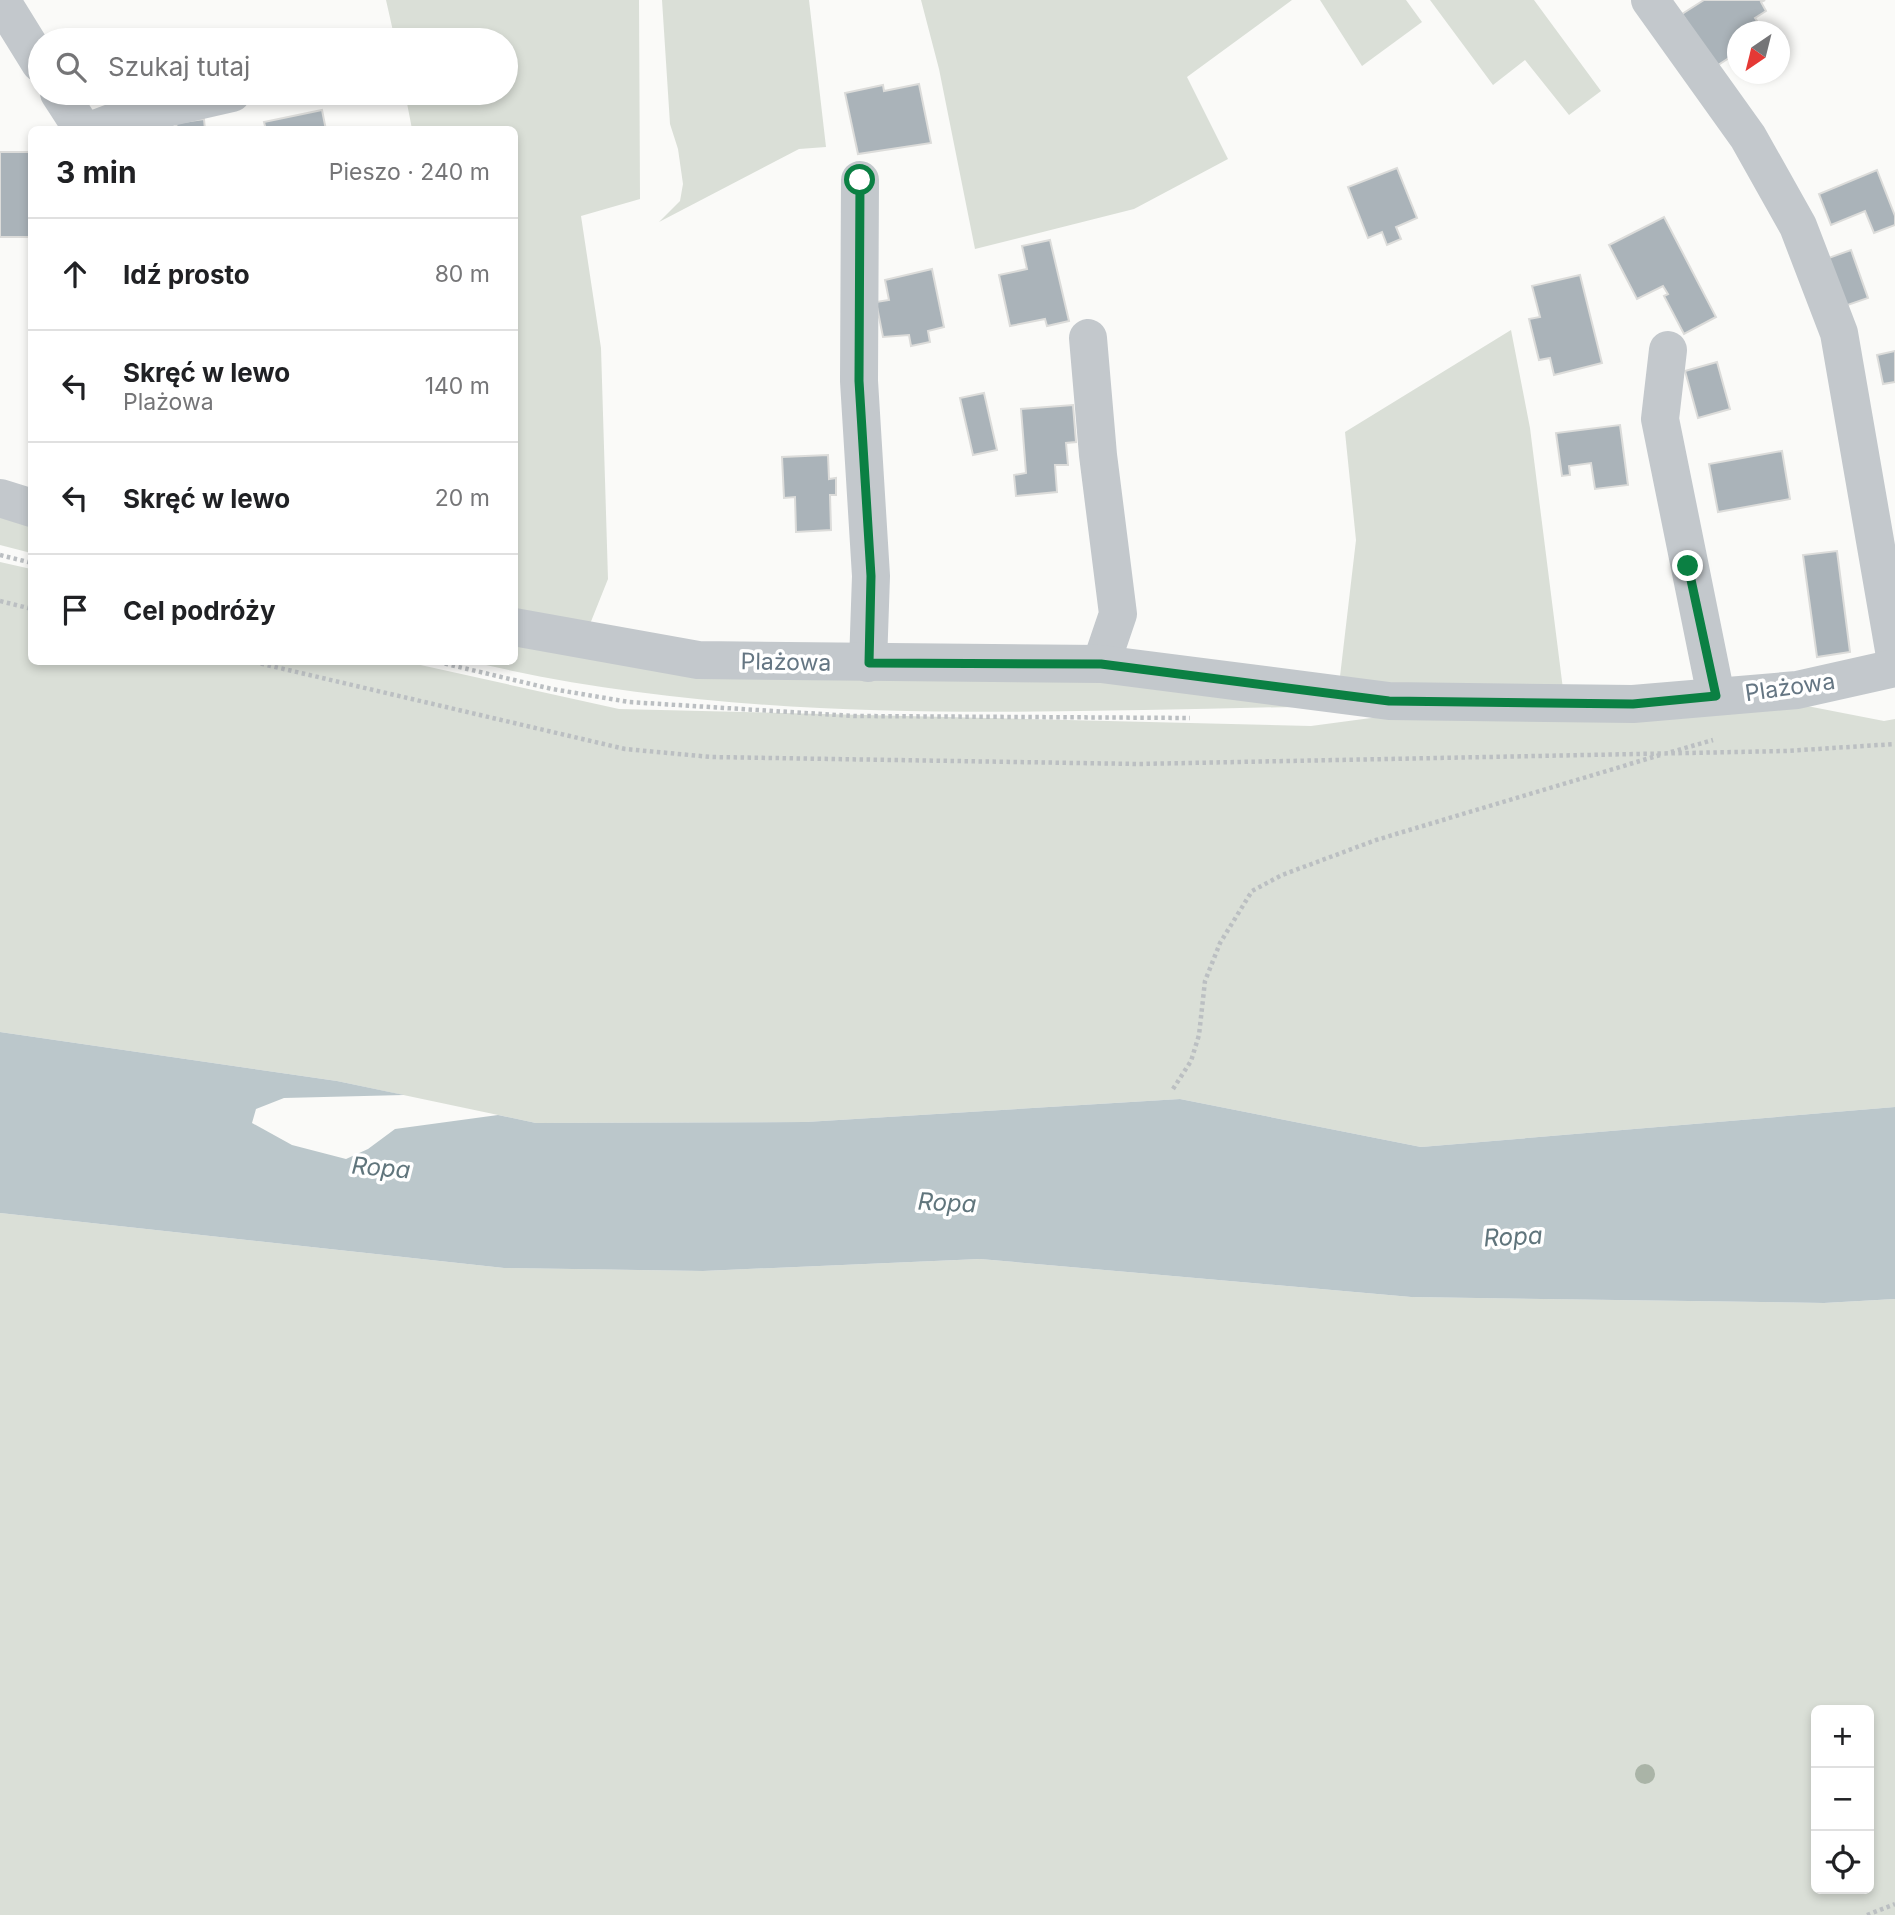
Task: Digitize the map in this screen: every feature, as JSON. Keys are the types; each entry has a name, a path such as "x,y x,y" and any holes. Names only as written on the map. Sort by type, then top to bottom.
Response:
{"street":[{"path":"1,0 28,44"},
{"path":"1650,0 1748,137 1798,226 1839,333 1895,656"},
{"path":"67,105 80,126"},
{"path":"103,126 127,117 180,105"},
{"path":"860,180 859,381 871,576 869,663"},
{"path":"1088,338 1098,454 1118,614 1101,664"},
{"path":"1668,351 1660,419 1716,696"},
{"path":"0,498 28,507"},
{"name":"Plażowa","path":"518,629 698,660 1101,664 1389,701 1633,704 1797,691 1895,668"}],"path":[{"path":"0,555 28,562"},
{"path":"0,601 28,608"},
{"path":"267,665 625,749 711,757 1138,764 1786,751 1895,744"},
{"path":"451,665 552,689 629,702 854,716 1195,718"},
{"path":"1173,1089 1192,1061 1199,1035 1205,981 1220,943 1252,891 1282,876 1376,840 1719,738"},
{"path":"1867,1915 1895,1904"}],"shaded area":[{"path":"386,0 639,0 640,199 581,216 601,348 608,579 588,629 518,614 518,126 411,126 407,105 518,105 518,28 392,28"},
{"path":"662,0 809,0 826,147 799,149 659,222 680,201 683,184 678,149 670,124"},
{"path":"921,0 1292,0 1187,77 1228,159 1134,209 975,249 939,69"},
{"path":"1320,0 1406,0 1422,22 1362,66"},
{"path":"1430,0 1534,0 1601,91 1569,115 1525,60 1493,85"},
{"path":"1511,330 1530,428 1563,689 1339,685 1356,540 1345,432"},
{"path":"0,508 28,517 28,552 0,545"},
{"path":"0,562 28,568 28,665 421,665 619,709 1311,726 1401,714 1807,706 1884,721 1895,719 1895,1107 1421,1147 1180,1099 806,1122 536,1123 337,1081 0,1032"},
{"path":"518,636 1104,676 1349,706 1019,712 909,711 799,707 689,698 581,684 488,665 518,665"},
{"path":"0,1213 504,1268 703,1271 980,1259 1411,1297 1824,1303 1895,1299 1895,1915 0,1915"}],"water":[{"name":"Ropa","path":"0,1032 337,1081 404,1095 284,1098 256,1109 252,1123 292,1145 346,1159 368,1149 395,1129 498,1115 536,1123 806,1122 1180,1099 1421,1147 1895,1107 1895,1299 1824,1303 1411,1297 980,1259 703,1271 504,1268 0,1213"}],"building":[{"path":"1704,0 1765,0 1761,2 1766,11 1755,18 1757,21 1727,21 1727,59 1715,67 1682,14"},
{"path":"919,84 931,143 858,154 845,93 883,85 884,91"},
{"path":"322,110 325,126 265,126 264,122"},
{"path":"204,119 205,126 176,126 176,123"},
{"path":"0,152 28,152 28,237 0,237"},
{"path":"1397,168 1417,218 1396,227 1401,239 1387,245 1382,232 1368,238 1348,187"},
{"path":"1877,170 1895,216 1895,225 1874,233 1865,211 1831,225 1819,194"},
{"path":"1664,217 1716,317 1684,334 1664,296 1668,294 1663,286 1637,299 1609,245"},
{"path":"1050,240 1069,321 1047,326 1045,319 1010,326 999,275 1027,269 1022,246"},
{"path":"1851,250 1868,298 1839,308 1823,260"},
{"path":"932,269 944,327 928,331 930,342 911,346 909,335 883,337 876,302 889,300 885,280"},
{"path":"1580,275 1602,363 1554,375 1550,358 1539,360 1529,319 1540,317 1532,286"},
{"path":"1895,351 1895,382 1883,384 1877,355"},
{"path":"1717,362 1730,409 1698,418 1685,371"},
{"path":"984,393 997,450 973,455 960,398"},
{"path":"1073,405 1076,442 1066,443 1068,465 1055,465 1057,492 1016,496 1014,475 1026,473 1021,409"},
{"path":"1620,425 1628,485 1595,489 1591,463 1569,466 1570,475 1562,476 1556,433"},
{"path":"1782,451 1790,499 1718,512 1709,464"},
{"path":"828,455 829,479 836,478 836,495 830,495 831,530 796,532 795,497 784,498 782,457"},
{"path":"1837,551 1850,652 1817,657 1803,555"}],"route":[{"path":"860,180 859,381 871,576 869,663 1101,664 1389,701 1633,704 1716,696 1688,566"}]}
